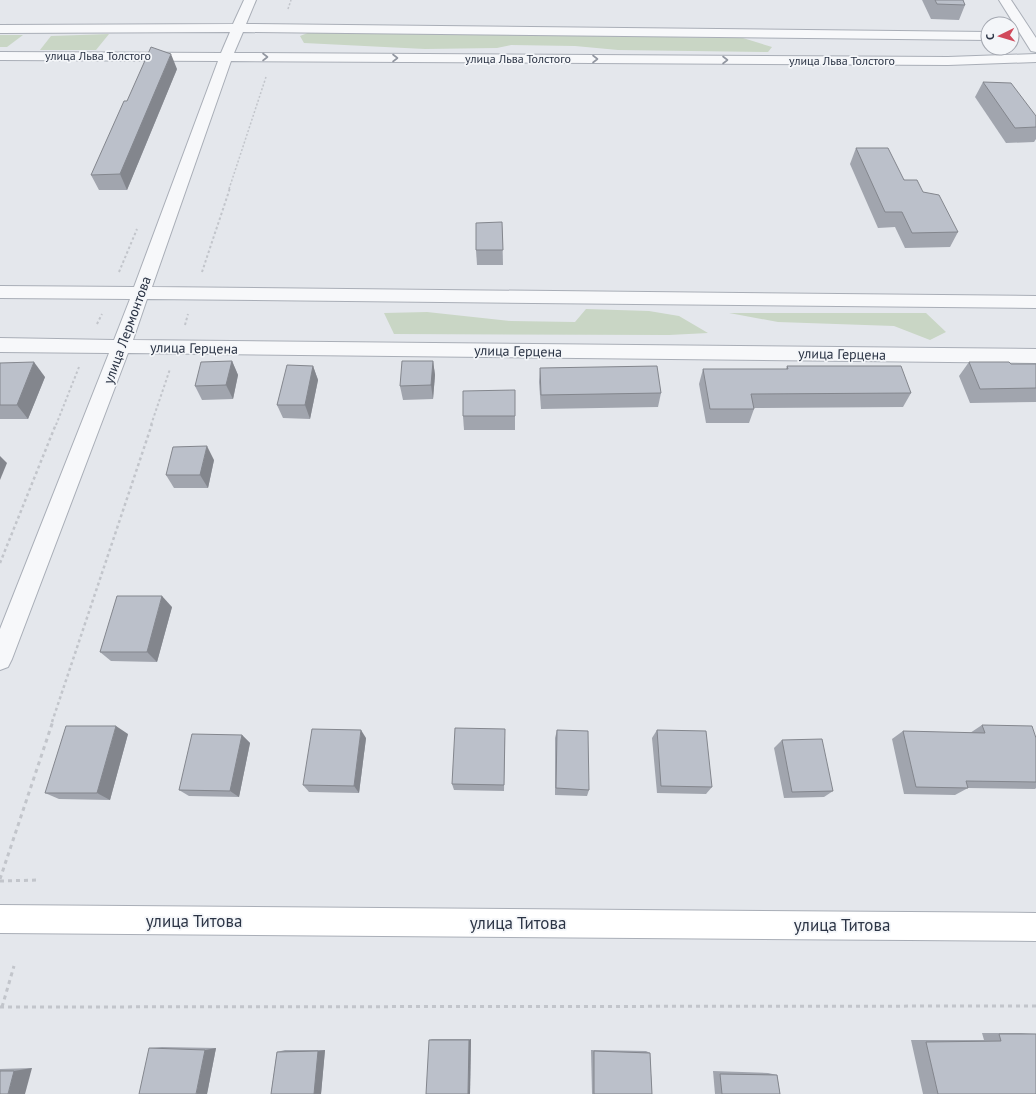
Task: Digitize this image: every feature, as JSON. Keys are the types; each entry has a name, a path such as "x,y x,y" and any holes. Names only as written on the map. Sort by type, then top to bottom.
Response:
{"main road":[{"name":"улица Титова","path":"0,919 1036,927"}],"street":[{"name":"улица Лермонтова","path":"0,659 121,347 226,57 250,0"},
{"path":"1005,0 1032,37 1036,48"},
{"name":"улица Льва Толстого","path":"0,56 30,43 238,28 980,36"},
{"name":"улица Льва Толстого","path":"0,29 30,43 226,57 948,61 1036,58"},
{"path":"789,34 797,60"},
{"path":"1020,36 1032,37"},
{"path":"0,292 141,292 1036,302"},
{"name":"улица Герцена","path":"0,345 1036,356"}],"path":[{"path":"282,28 291,0"},
{"path":"39,880 0,880 272,57"},
{"path":"14,966 1,1007 1036,1006"}],"green space":[{"path":"310,32 743,38 772,47 768,52 618,50 575,46 511,45 497,48 425,49 304,43 300,36"},
{"path":"109,34 96,50 40,50 51,36"},
{"path":"0,35 23,35 7,47 0,47"},
{"path":"586,309 649,311 679,316 708,333 669,335 394,334 384,313 427,312 511,321 575,322"},
{"path":"729,313 926,313 946,332 930,340 894,326 778,322"}],"building":[{"path":"935,0 963,0 965,5 937,4"},
{"path":"151,47 171,54 120,174 91,175 124,101 127,101"},
{"path":"983,82 1011,83 1036,116 1036,127 1015,128"},
{"path":"856,148 888,148 904,180 917,180 923,192 939,195 958,232 912,233 902,212 885,212"},
{"path":"502,222 503,250 476,250 476,223"},
{"path":"232,361 226,385 195,386 201,362"},
{"path":"402,361 433,361 431,385 400,386"},
{"path":"34,362 17,405 0,405 0,363"},
{"path":"969,362 1036,364 1036,388 980,389"},
{"path":"287,365 313,366 305,405 277,405"},
{"path":"657,366 661,393 541,395 540,368"},
{"path":"787,366 901,366 911,393 751,394 754,409 710,409 703,369 788,369"},
{"path":"515,390 515,416 463,416 463,391"},
{"path":"207,446 200,475 166,475 173,447"},
{"path":"117,596 162,596 147,652 100,652"},
{"path":"982,725 1032,726 1036,738 1036,782 966,781 968,788 916,787 903,731 985,733"},
{"path":"66,726 116,726 97,793 45,793"},
{"path":"455,728 505,729 504,785 452,784"},
{"path":"312,729 361,730 354,786 303,785"},
{"path":"557,730 588,731 589,790 556,788"},
{"path":"657,730 706,731 712,787 661,786"},
{"path":"192,734 242,735 230,791 179,790"},
{"path":"822,739 833,791 792,792 782,740"},
{"path":"999,1034 1036,1034 1036,1094 938,1094 926,1042 1001,1041"},
{"path":"429,1040 469,1040 468,1094 426,1094"},
{"path":"149,1048 205,1050 196,1094 139,1094"},
{"path":"318,1051 314,1094 271,1094 277,1052"},
{"path":"594,1051 650,1053 652,1094 594,1094"},
{"path":"0,1071 14,1071 8,1094 0,1094"},
{"path":"720,1074 777,1075 780,1094 722,1094"}]}
